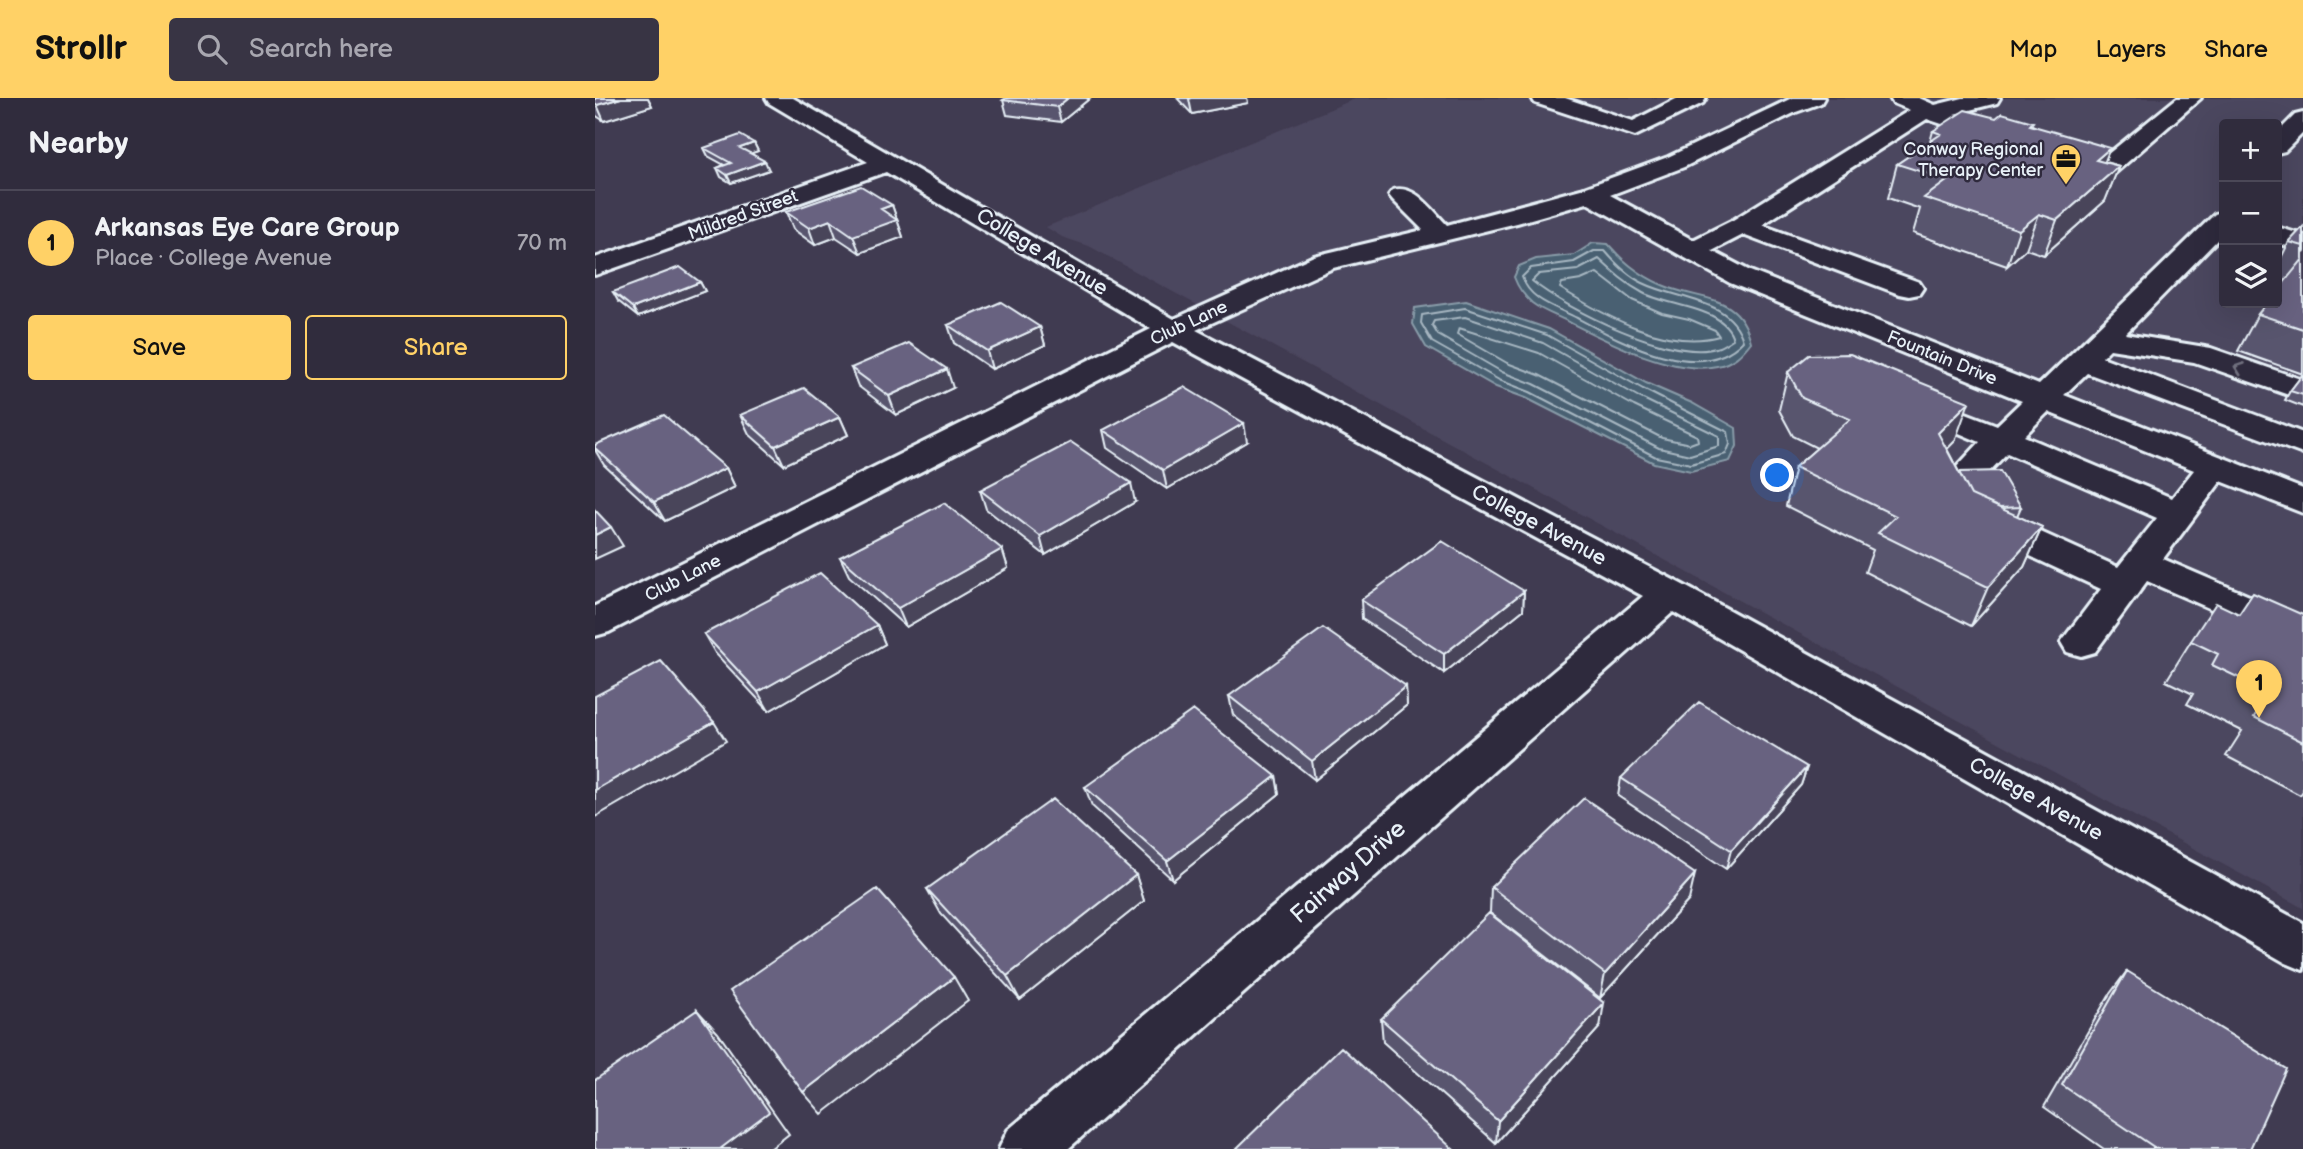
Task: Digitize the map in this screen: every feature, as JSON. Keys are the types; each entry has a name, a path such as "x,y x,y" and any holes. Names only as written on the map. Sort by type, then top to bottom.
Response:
{"street":[{"name":"College Avenue","path":"777,98 1173,330 1670,594 2303,948"},
{"path":"1543,98 1635,129 1697,110"},
{"path":"1651,98 1697,110 1741,129"},
{"name":"Club Lane","path":"595,622 1173,330 1324,262 1590,194 1676,162 1741,129 1813,98"},
{"path":"1901,98 1929,111 2106,168 2190,98"},
{"path":"1691,251 1742,226 1929,111 1989,98"},
{"path":"2282,141 2303,120"},
{"name":"Mildred Street","path":"595,267 890,162"},
{"name":"Fountain Drive","path":"1590,194 1740,277 2303,502"},
{"path":"1402,195 1442,233"},
{"path":"2219,224 1969,472 1997,527 2303,635"},
{"path":"1742,226 1909,288"},
{"path":"2282,237 2303,243"},
{"path":"2091,349 2200,354 2303,391"},
{"path":"2091,349 2303,444"},
{"path":"1888,391 2178,513"},
{"path":"2081,642 2214,467"},
{"name":"Fairway Drive","path":"1027,1149 1670,594"}],"shaded area":[{"path":"1357,98 2303,98 2303,908 1089,246 1062,237 1046,227"}],"water":[{"path":"1593,243 1608,244 1621,258 1652,280 1731,308 1746,327 1751,342 1737,357 1723,365 1699,368 1680,366 1639,354 1599,337 1532,303 1519,288 1514,277 1519,266 1536,259 1574,255"},
{"path":"1466,301 1549,329 1646,383 1692,403 1736,428 1737,446 1730,461 1691,471 1654,463 1526,398 1496,387 1426,347 1413,324 1415,308"}],"building":[{"path":"595,98 621,98 597,105"},
{"path":"1068,98 1057,107 1003,100"},
{"path":"1965,110 1996,118 2002,113 2033,122 2030,125 2110,148 2096,160 2119,166 2057,220 2039,214 2019,230 1924,198 1948,180 1897,164 1941,134 1933,131"},
{"path":"740,135 754,143 740,148 765,161 727,175 717,168 731,163 704,148"},
{"path":"861,186 892,205 881,209 897,220 853,236 830,220 809,228 786,212"},
{"path":"2303,227 2303,246 2289,242"},
{"path":"2303,259 2303,329 2258,314 2263,308 2282,308 2282,285"},
{"path":"680,267 700,282 633,308 613,292"},
{"path":"1001,302 1040,327 987,351 948,325"},
{"path":"909,343 947,369 889,396 851,368"},
{"path":"1850,354 1969,402 1938,433 1971,495 2042,527 1988,587 1878,533 1896,516 1795,467 1850,419 1802,398 1788,372 1809,355"},
{"path":"2303,374 2303,395 2290,391"},
{"path":"1184,387 1244,423 1163,470 1103,430"},
{"path":"804,388 840,417 775,446 740,415"},
{"path":"664,415 726,468 654,502 595,448 595,445"},
{"path":"1071,442 1131,483 1040,536 980,490"},
{"path":"2000,471 2021,507 2000,508 1971,495 1959,472"},
{"path":"944,503 1002,549 898,608 840,557"},
{"path":"595,510 611,527 595,535"},
{"path":"1442,541 1524,591 1444,654 1361,600"},
{"path":"820,573 877,625 758,692 704,634"},
{"path":"2253,593 2303,615 2303,742 2254,717 2269,692 2212,665 2218,654 2191,641 2216,603 2239,614"},
{"path":"1323,628 1406,686 1312,761 1229,696"},
{"path":"661,661 714,722 595,790 595,696"},
{"path":"1699,702 1807,767 1731,850 1621,778"},
{"path":"1193,710 1276,776 1167,861 1085,787"},
{"path":"1584,798 1695,874 1605,974 1491,887"},
{"path":"1053,799 1136,875 1007,976 927,889"},
{"path":"877,889 954,977 803,1092 730,991"},
{"path":"1489,913 1604,1003 1498,1121 1381,1019"},
{"path":"2127,971 2286,1069 2250,1149 2157,1149 2062,1085"},
{"path":"697,1010 769,1112 720,1149 595,1149 595,1080"},
{"path":"1341,1047 1453,1149 1236,1149"}],"place":[{"name":"Conway Regional Therapy Center","path":"2066,186"},
{"name":"Arkansas Eye Care Group","path":"2259,718"}]}
